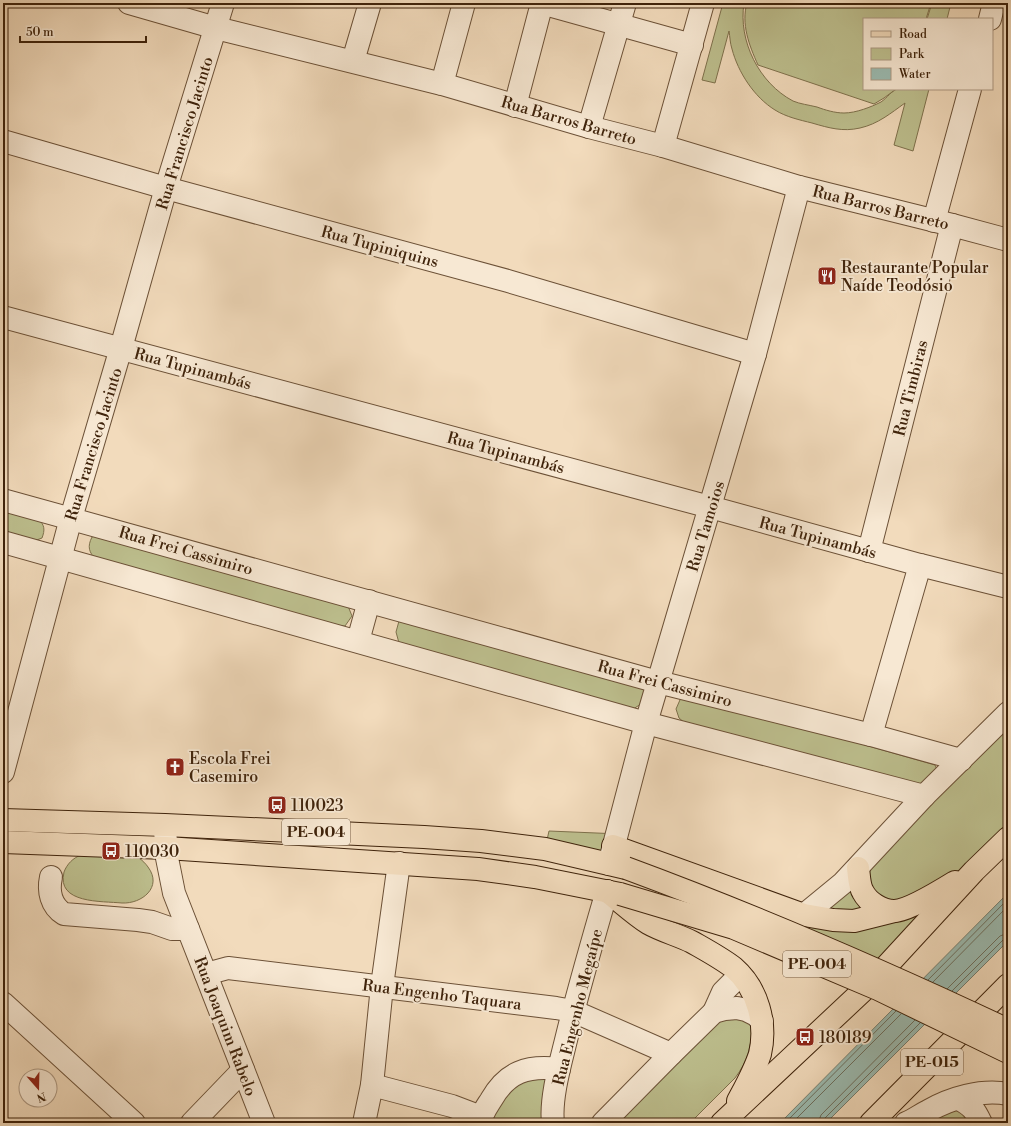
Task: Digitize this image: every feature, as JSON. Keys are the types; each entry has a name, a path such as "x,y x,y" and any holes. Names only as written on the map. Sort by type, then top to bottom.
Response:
{"main road":[{"name":"PE-004","path":"3,820 424,837 481,841 616,860 792,934 946,1001 1008,1030"},
{"path":"727,1118 881,973 974,871 1008,838"},
{"name":"PE-004","path":"3,842 166,848 478,869 511,873 613,893 734,928 878,990 1008,1052"},
{"path":"616,860 804,915 833,920 854,921 906,907 932,896 974,871"},
{"path":"858,868 862,892 870,902 880,908 894,911"},
{"path":"613,893 647,923 691,942 734,968 748,984 756,999 762,1021 760,1054 749,1080 727,1118"},
{"name":"PE-015","path":"871,1123 1008,985"}],"street":[{"name":"Rua Barros Barreto","path":"130,3 216,28 442,84 589,127 663,146 799,187 1008,240"},
{"name":"Rua Francisco Jacinto","path":"3,772 71,518 122,348 166,188 223,3"},
{"path":"353,61 370,3"},
{"path":"442,84 464,3"},
{"path":"515,106 542,3 692,45"},
{"path":"589,127 625,3"},
{"path":"663,146 703,3"},
{"path":"990,18 994,3"},
{"name":"Rua Timbiras","path":"869,551 942,223 970,90"},
{"name":"Rua Tupiniquins","path":"3,142 508,282 755,354"},
{"name":"Rua Tamoios","path":"616,860 646,722 755,354 799,187"},
{"name":"Rua Tupinambás","path":"3,317 920,565 1008,587"},
{"name":"Rua Frei Cassimiro","path":"3,500 658,682 871,735 961,760"},
{"path":"3,542 646,722 924,796"},
{"path":"871,735 920,565"},
{"path":"358,641 369,601"},
{"path":"804,915 843,883 924,796 1008,713"},
{"name":"Rua Joaquim Rabelo","path":"165,826 166,848 172,885 264,1123"},
{"path":"364,1123 372,1085 382,986 399,863"},
{"path":"51,877 50,884 52,898 56,908 64,914 152,922 172,929 188,929"},
{"name":"Rua Engenho Megaípe","path":"553,1123 552,1114 559,1069 579,988 613,893"},
{"name":"Rua Engenho Taquara","path":"206,974 228,968 535,1005 573,1011 671,1054"},
{"path":"603,1123 714,1012 724,992 740,975"},
{"path":"3,1003 134,1123"},
{"path":"714,1012 737,1008 746,1010 756,1015 762,1021"},
{"path":"372,1085 452,1106 481,1120 494,1094 508,1078 519,1072 532,1068 544,1067 559,1069"},
{"path":"192,1123 243,1070"},
{"path":"906,1123 933,1108 959,1099 985,1092 1008,1094"},
{"path":"959,1099 970,1105 977,1113 981,1123"}],"green space":[{"path":"723,3 744,3 744,32 754,60 770,83 793,101 834,112 849,113 877,104 896,90 929,90 913,151 894,145 905,103 873,124 848,130 830,128 784,115 767,105 748,83 738,66 730,42 729,31 715,83 702,80"},
{"path":"747,3 931,3 926,18 863,18 863,90 895,90 874,104 758,65 745,27 745,11"},
{"path":"932,3 951,3 947,18 927,18"},
{"path":"3,509 38,519 44,528 42,538 34,541 3,533"},
{"path":"99,534 348,606 352,616 345,626 336,626 96,560 90,552 89,547 92,537"},
{"path":"399,621 644,683 650,692 641,704 630,711 399,643 396,632"},
{"path":"683,693 935,765 938,772 926,784 913,783 686,724 679,718 676,709"},
{"path":"1008,713 1008,838 889,965 545,849 549,831 620,834 621,838 794,904 809,904"},
{"path":"81,855 139,858 143,861 152,874 152,887 143,897 137,901 129,903 82,899 67,890 63,882 64,872 67,866 75,858"},
{"path":"730,1012 753,1026 748,1053 743,1066 735,1078 690,1123 609,1123"},
{"path":"554,1072 542,1123 488,1123 506,1080"},
{"path":"950,1105 976,1123 915,1123"}],"water":[{"path":"1008,893 1008,941 826,1123 780,1123"}],"place":[{"name":"Restaurante Popular Naíde Teodósio","path":"827,276"},
{"name":"Escola Frei Casemiro","path":"175,767"},
{"name":"110023","path":"277,805"},
{"name":"110030","path":"111,851"},
{"name":"180189","path":"805,1037"}]}
